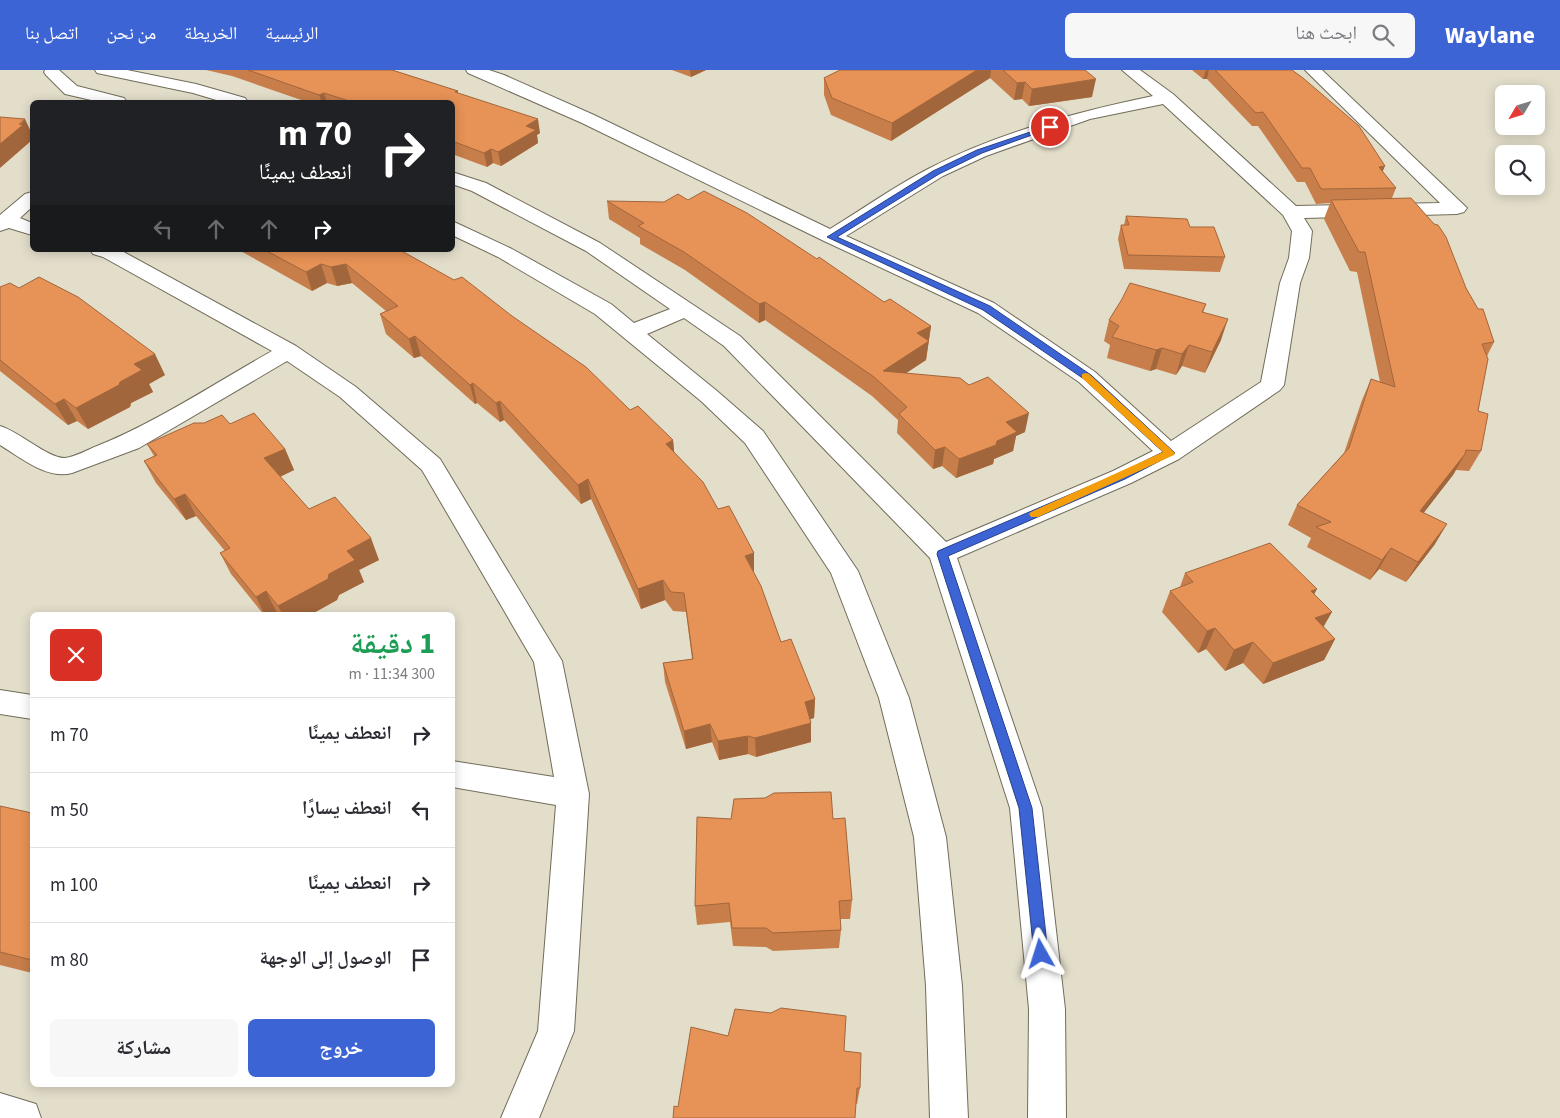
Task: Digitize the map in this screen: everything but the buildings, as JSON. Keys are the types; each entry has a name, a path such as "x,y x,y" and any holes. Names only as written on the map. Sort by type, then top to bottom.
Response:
{"street":[{"path":"103,70 196,89 232,100"},
{"path":"474,70 588,119 831,237 986,308 1087,377 1170,453"},
{"path":"498,79 521,70"},
{"path":"942,554 1122,476 1170,453 1272,385 1290,283 1298,258 1302,231 1291,212 1167,98 1130,70"},
{"path":"1291,212 1457,208 1313,70"},
{"path":"45,71 78,71"},
{"path":"45,71 72,90 110,100"},
{"path":"831,237 936,172 980,152 1086,115 1167,98"},
{"path":"455,178 479,187 593,247 732,341 942,554 1026,808 1047,1009 1047,1118"},
{"path":"2,222 30,200"},
{"path":"2,222 30,229"},
{"path":"455,228 505,253 603,309 630,333 710,396 754,437 844,571 894,698 930,837 944,986 949,1118"},
{"path":"107,252 288,352 348,392 431,465 548,661 573,794 556,1031 520,1118"},
{"path":"630,333 685,310"},
{"path":"0,434 40,459 63,467 130,442 288,352"},
{"path":"0,702 30,707"},
{"path":"455,774 573,794"},
{"path":"0,1112 22,1118"}],"slow traffic":[{"path":"1034,514 1170,453 1086,376"}],"route":[{"path":"1041,954 1026,808 942,554 1122,476 1170,453 1087,377 986,308 831,237 936,172 980,152 1050,127"}]}
